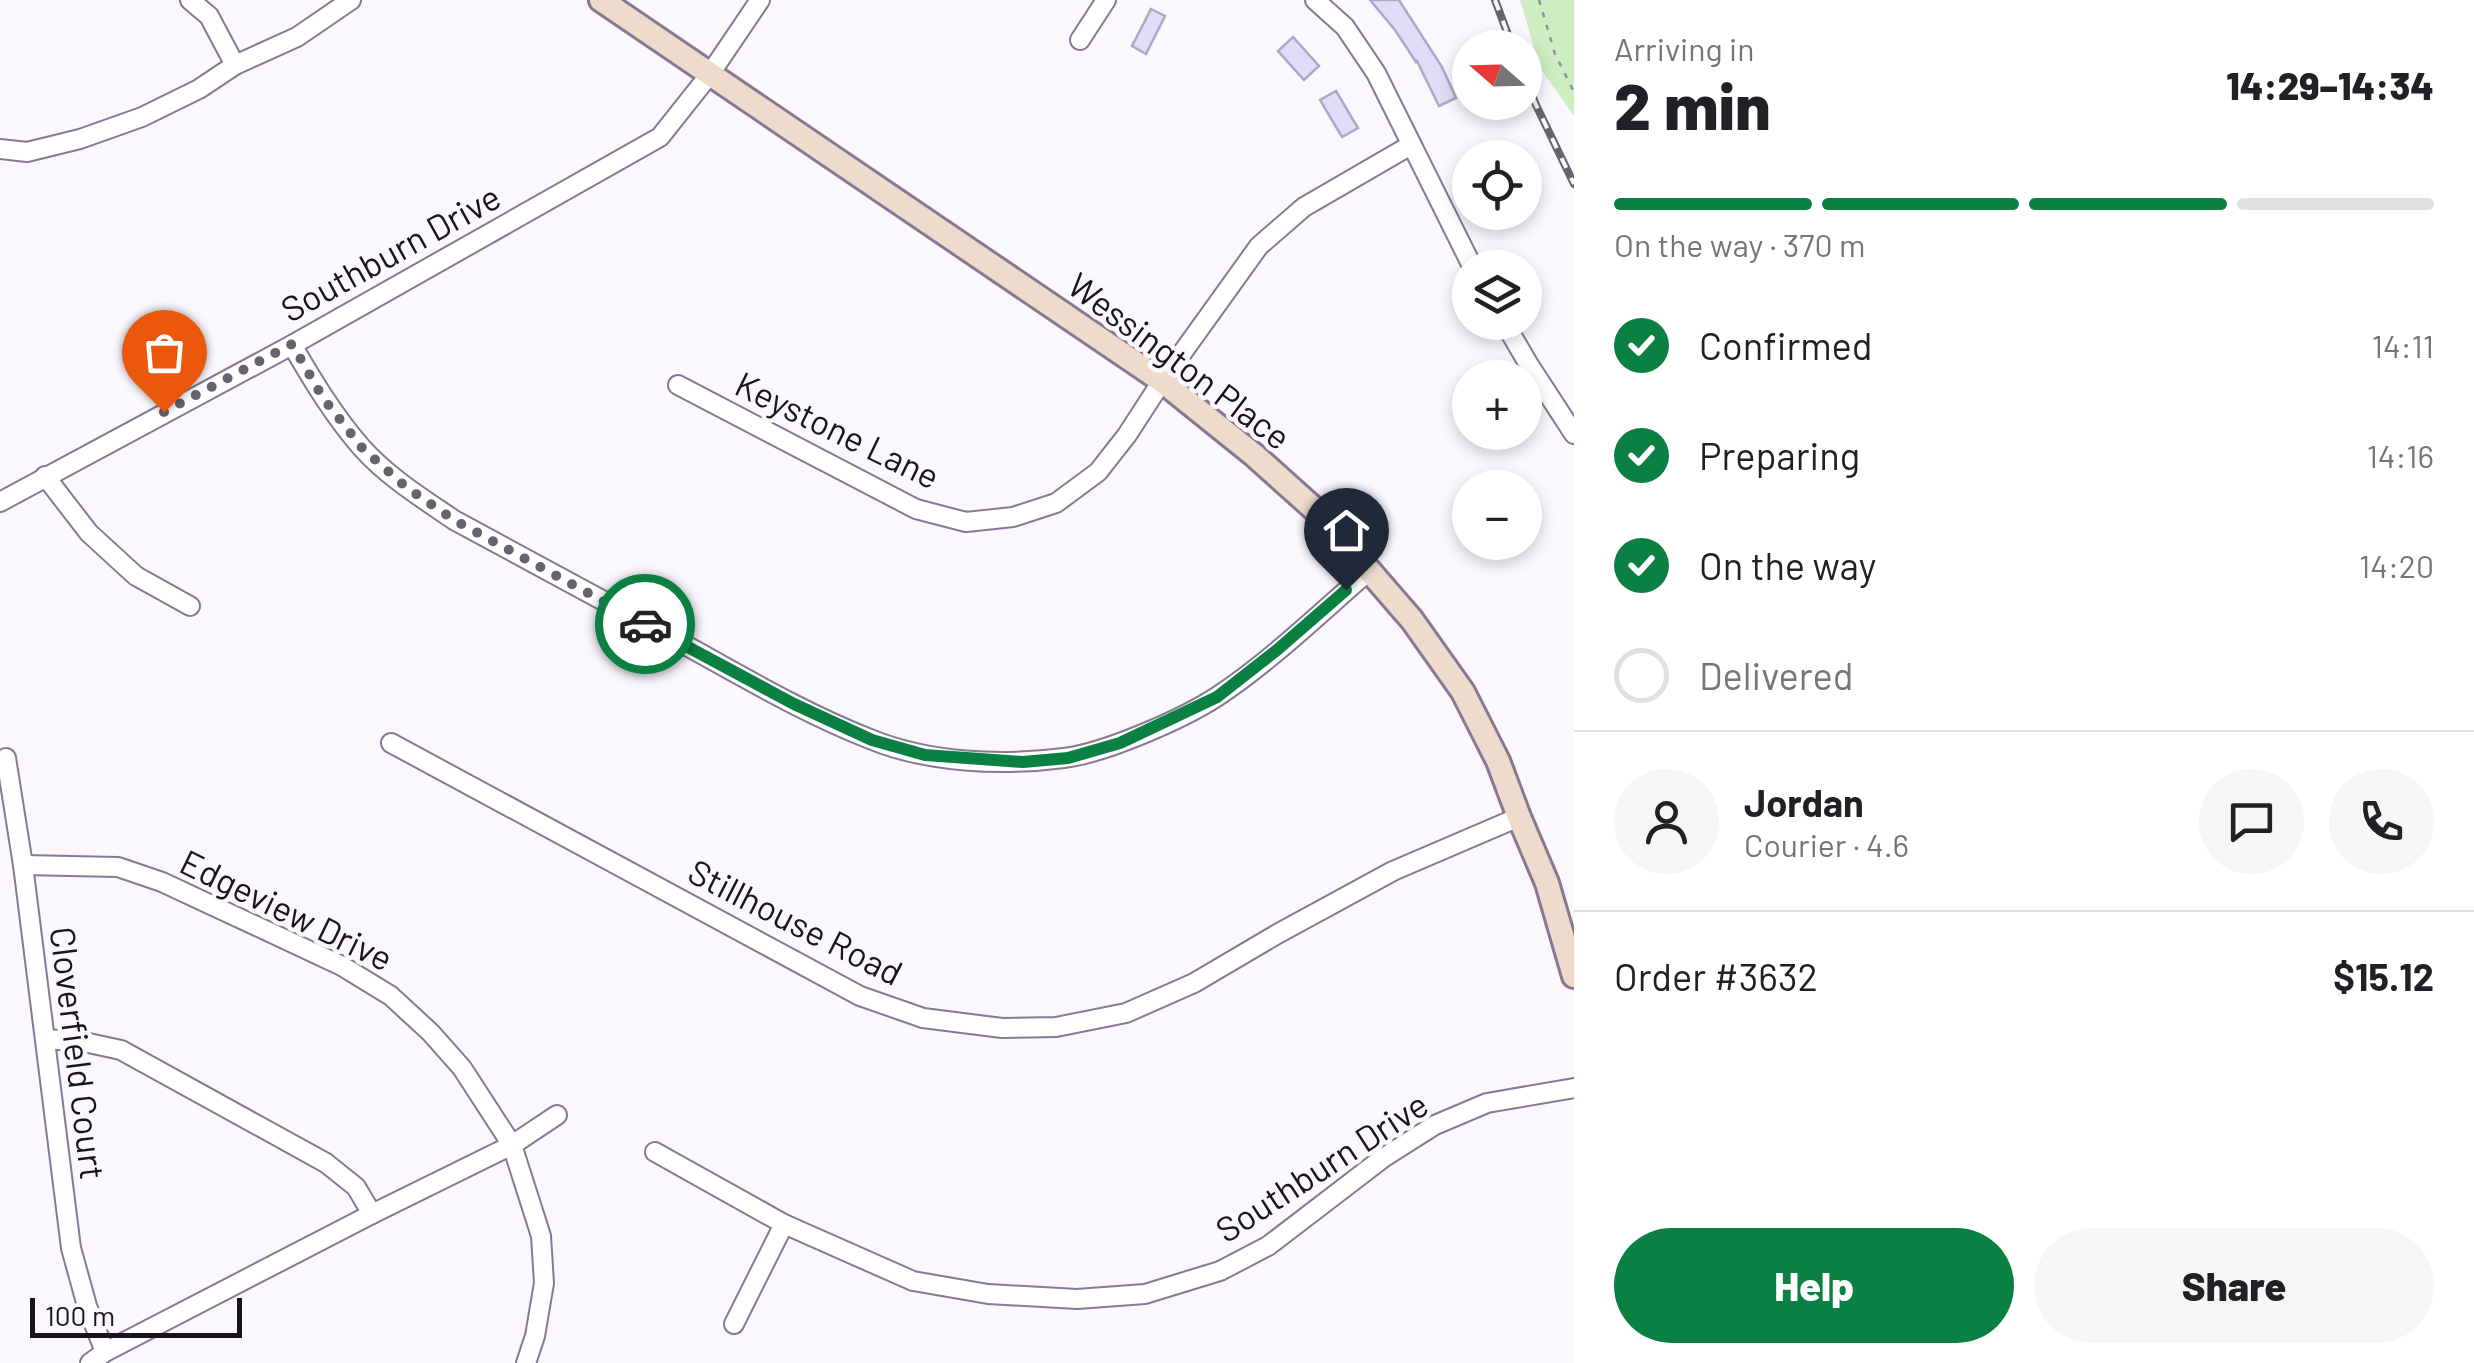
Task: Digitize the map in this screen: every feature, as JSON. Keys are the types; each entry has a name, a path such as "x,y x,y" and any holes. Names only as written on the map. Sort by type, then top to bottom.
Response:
{"street":[{"path":"190,0 208,16 235,65"},
{"path":"0,149 27,152 80,139 156,110 199,89 235,65 298,37 351,0"},
{"name":"Wessington Place","path":"602,0 1162,382 1254,455 1322,516 1412,620 1463,692 1498,762 1548,883 1574,976"},
{"name":"Southburn Drive","path":"0,502 292,344 660,137 710,74 760,0"},
{"path":"1080,40 1106,0"},
{"path":"1315,0 1345,27 1376,73 1464,250"},
{"name":"Keystone Lane","path":"678,386 916,509 966,522 1013,518 1056,503 1098,472 1259,246 1304,206 1411,145"},
{"path":"1514,340 1574,434"},
{"path":"292,344 323,398 363,449 406,487 454,520 794,704 872,740 925,755 1023,762 1068,758 1120,743 1217,697 1370,570"},
{"path":"44,476 89,532 136,576 190,606"},
{"name":"Stillhouse Road","path":"391,743 860,996 923,1018 1002,1028 1056,1027 1126,1013 1194,984 1393,871 1519,816"},
{"name":"Cloverfield Court","path":"6,758 71,1248 98,1358"},
{"name":"Edgeview Drive","path":"23,866 118,867 162,882 342,966 391,996 431,1033 462,1068 512,1145 541,1236 544,1284 526,1363"},
{"path":"46,1039 121,1050 326,1163 356,1187 372,1214"},
{"name":"Southburn Drive","path":"655,1152 784,1224 913,1282 1006,1295 1077,1299 1146,1294 1220,1271 1268,1246 1383,1158 1435,1124 1487,1103 1574,1088"},
{"path":"98,1358 512,1145 557,1116"},
{"path":"734,1324 784,1224"}],"path":[{"path":"1539,0 1558,61 1574,92"}],"green space":[{"path":"1520,0 1574,0 1574,116 1542,71 1542,30 1529,30"}],"building":[{"path":"1370,0 1399,0 1442,67 1452,89 1452,100 1439,106 1417,61"},
{"path":"1151,9 1165,16 1146,54 1132,46"},
{"path":"1293,37 1319,66 1304,80 1278,51"},
{"path":"1336,91 1358,128 1342,137 1320,100"}],"railway":[{"path":"1495,0 1506,30"},
{"path":"1542,117 1574,184"}],"way so far":[{"path":"164,412 292,344 323,398 363,449 406,487 454,520 645,624"}],"route":[{"path":"645,624 794,704 872,740 925,755 1023,762 1068,758 1120,743 1217,697 1346,590"}]}
